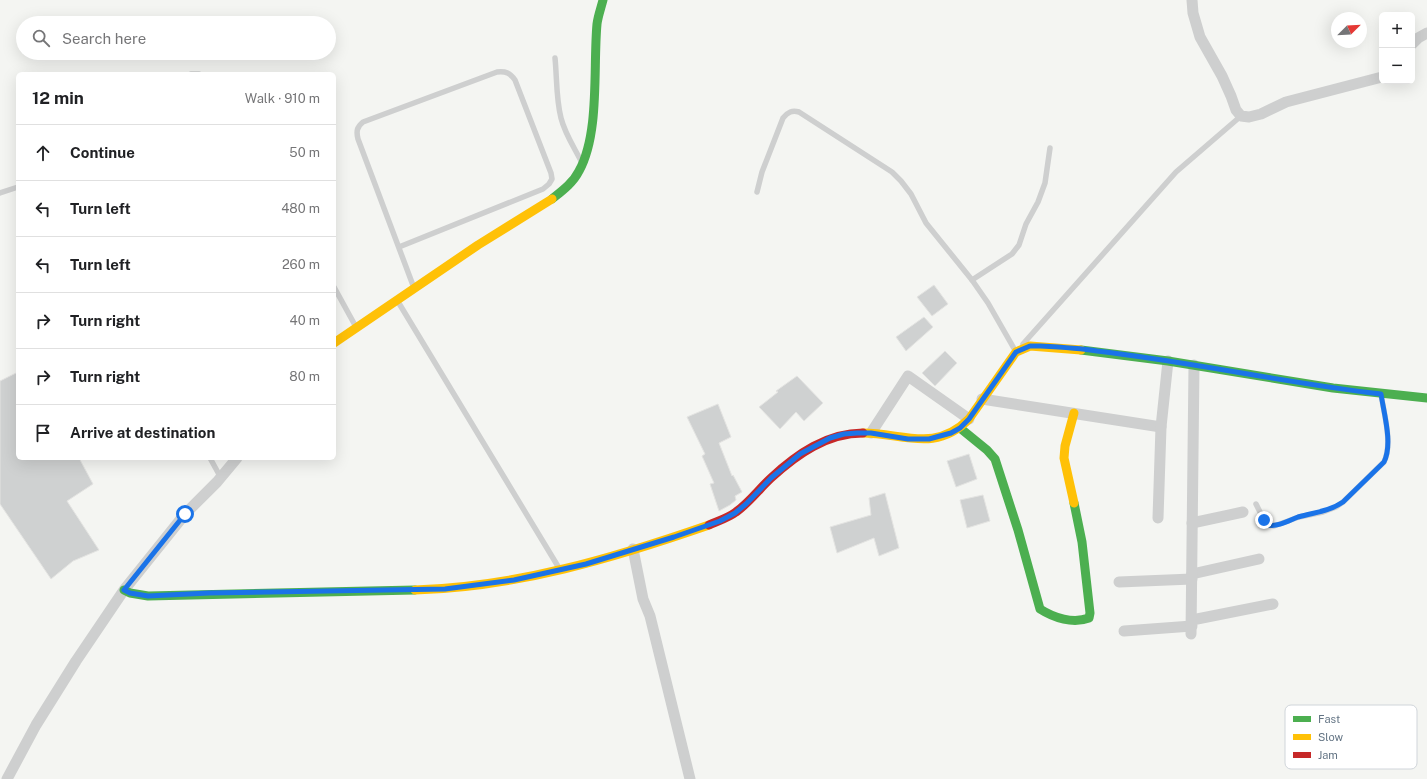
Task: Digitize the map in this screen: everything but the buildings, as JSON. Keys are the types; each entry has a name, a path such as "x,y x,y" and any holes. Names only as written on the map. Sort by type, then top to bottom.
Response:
{"street":[{"path":"336,342 478,245 567,188 579,171 587,152 591,133 598,22 603,0"},
{"path":"1192,0 1193,13 1200,37 1222,76 1236,110 1241,116 1249,117 1261,114 1286,102 1379,78"},
{"path":"1415,41 1427,33"},
{"path":"124,590 130,593 148,596 209,593 445,589 514,580 586,564 720,521 735,513 746,504 771,478 800,454 814,445 830,438 844,434 871,433 908,439 929,439 941,437 960,428 969,419 1016,352 1030,346 1096,351 1194,365 1333,388 1427,398"},
{"path":"1158,518 1161,427 1168,361"},
{"path":"1192,627 1194,365"},
{"path":"871,433 908,376 969,419"},
{"path":"982,399 1161,427"},
{"path":"960,428 987,450 995,459 1018,530 1040,609 1046,613 1079,621 1089,618 1090,613 1083,549 1064,458 1065,446 1074,413"},
{"path":"7,779 36,725 76,661 124,590 185,514 221,478 235,460"},
{"path":"1192,523 1242,512"},
{"path":"633,550 643,599 650,616 690,779"},
{"path":"1119,582 1192,576 1259,559"},
{"path":"1124,631 1192,627 1273,604"}],"lane":[{"path":"555,58 559,109 567,135 582,163"},
{"path":"399,247 543,189 549,184 552,179 551,172 515,80 510,74 504,71 498,72 364,122 358,126 356,131 358,139 414,288"},
{"path":"757,192 762,172 783,118 787,113 793,111 799,112 892,172 901,181 911,194 926,223 972,280 996,315 1016,352 1176,172 1241,116"},
{"path":"972,280 1012,254 1019,245 1026,224 1038,202 1045,183 1050,148"},
{"path":"0,193 16,188"},
{"path":"336,291 356,327"},
{"path":"397,299 560,569"},
{"path":"1256,504 1268,525 1274,526 1299,517 1323,512 1343,502 1384,462 1388,455 1387,430 1381,394"},
{"path":"211,460 221,478"}],"traffic: fast":[{"path":"552,199 574,179 586,156 593,119 597,24 603,0"},
{"path":"1081,350 1168,361 1333,388 1427,398"},
{"path":"960,428 987,450 995,459 1018,530 1040,609 1051,615 1064,619 1083,620 1089,618 1090,613 1082,542 1074,503"},
{"path":"124,590 130,593 148,596 415,590"}],"traffic: slow":[{"path":"336,342 478,245 552,199"},
{"path":"863,433 918,439 944,436 969,419 1016,352 1030,346 1081,350"},
{"path":"1074,413 1065,446 1064,458 1074,503"},
{"path":"415,590 453,588 491,583 565,569 637,549 709,525"}],"traffic: jam":[{"path":"709,525 736,512 781,469 813,446 837,437 863,433"}],"route":[{"path":"185,514 124,590 138,595 164,596 209,593 445,589 514,580 586,564 720,521 735,513 746,504 771,478 800,454 814,445 830,438 844,434 871,433 908,439 929,439 941,437 951,433 960,428 969,419 1008,361 1016,352 1030,346 1039,346 1096,351 1168,361 1254,376 1381,394 1388,444 1388,455 1384,462 1336,507 1323,512 1299,517 1274,526 1268,525 1264,520"}]}
